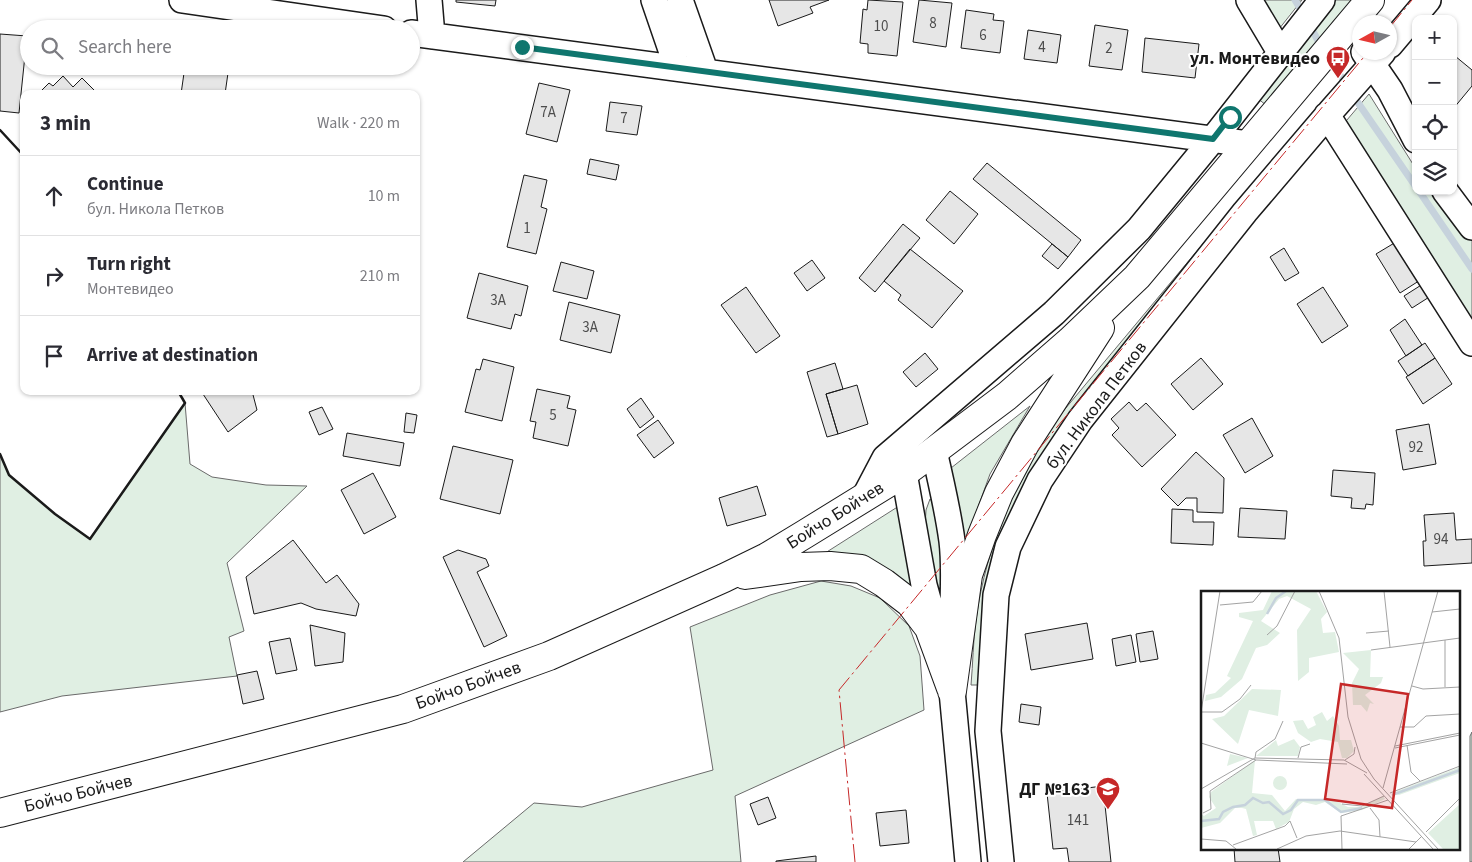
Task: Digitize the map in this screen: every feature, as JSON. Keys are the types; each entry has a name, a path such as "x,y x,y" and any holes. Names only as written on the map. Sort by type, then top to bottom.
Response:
{"highway":[{"name":"бул. Никола Петков","path":"1369,15 1370,0"},
{"name":"бул. Никола Петков","path":"904,473 1014,390 1070,341 1137,277 1308,74 1352,58"},
{"path":"952,691 968,575 1000,493 1030,437 1088,346 1137,277"},
{"name":"Бойчо Бойчев","path":"0,813 403,709 549,656 767,557 904,473"},
{"path":"724,578 801,567 830,566 861,569 884,583 910,603 928,628 952,691"}],"street":[{"path":"182,0 321,20"},
{"path":"430,0 422,34 1248,144"},
{"path":"654,0 677,67"},
{"path":"680,0 705,71"},
{"path":"1249,0 1284,47"},
{"path":"864,498 885,458 1054,313 1139,230 1322,0"},
{"path":"1397,37 1428,0"},
{"name":"бул. Никола Петков","path":"1001,862 988,731 996,595 1008,547 1040,480 1080,420 1245,212 1329,113 1361,60"},
{"path":"1370,60 1390,90 1412,132"},
{"path":"1329,113 1472,343"},
{"path":"1448,195 1472,227"},
{"path":"934,451 952,542 954,567 952,691 968,862"},
{"path":"904,473 924,585 952,691"}],"green space":[{"path":"1262,0 1302,0 1279,29"},
{"path":"1336,0 1353,0 1266,105 1257,98"},
{"path":"1369,94 1412,163 1412,195 1433,195 1472,240 1472,325 1341,127"},
{"path":"1232,209 1021,506 978,685 971,685 976,620 988,564 996,536 1007,509 1033,457 1065,409"},
{"path":"185,403 190,464 212,477 266,485 307,486 227,563 244,631 229,637 237,676 62,696 0,712 0,454 9,475 55,514 90,539"},
{"path":"1030,406 990,474 964,546 951,468"},
{"path":"930,499 936,508 942,530 942,592 938,592 925,527 926,510"},
{"path":"899,506 919,597 822,555"},
{"path":"821,581 851,586 880,598 909,626 920,656 924,710 735,796 741,862 463,862 534,803 582,807 713,770 690,627 770,595"},
{"path":"1472,732 1472,862 1470,862 1470,736"}],"building":[{"path":"456,0 496,0 495,6 456,2"},
{"path":"769,0 829,0 810,7 813,13 778,26"},
{"path":"868,0 903,2 897,56 868,53 868,44 860,43 863,9 867,10"},
{"path":"919,0 952,3 946,47 913,42"},
{"path":"966,10 994,14 993,20 1004,21 1000,53 961,48"},
{"path":"1095,25 1128,30 1122,70 1089,66"},
{"path":"1028,30 1061,35 1057,63 1024,59"},
{"path":"0,34 20,35 20,75 23,75 19,113 0,111"},
{"path":"1145,38 1199,44 1195,78 1142,72"},
{"path":"1457,58 1472,70 1472,86 1457,104"},
{"path":"184,75 228,75 226,90 182,90"},
{"path":"63,76 73,87 82,78 94,90 42,90 49,83 53,86"},
{"path":"539,83 570,90 557,142 526,134"},
{"path":"610,102 642,106 637,135 606,131"},
{"path":"590,159 619,165 616,180 587,174"},
{"path":"987,163 1081,240 1068,257 973,179"},
{"path":"524,175 547,180 541,207 547,209 536,254 507,247"},
{"path":"950,191 978,214 954,244 926,220"},
{"path":"903,224 920,238 875,292 859,278"},
{"path":"1401,239 1425,277 1400,293 1376,254"},
{"path":"1052,244 1068,257 1058,269 1042,256"},
{"path":"1284,248 1299,273 1285,281 1270,257"},
{"path":"910,249 963,291 932,328 898,300 901,295 884,281"},
{"path":"812,260 825,278 807,291 794,273"},
{"path":"561,262 594,271 587,299 553,291"},
{"path":"479,273 528,286 521,316 515,314 511,329 467,318"},
{"path":"1426,282 1434,294 1412,308 1404,296"},
{"path":"746,287 780,336 756,353 721,305"},
{"path":"1323,287 1348,326 1322,343 1297,304"},
{"path":"569,302 620,315 611,353 560,340"},
{"path":"1405,319 1422,345 1406,356 1390,330"},
{"path":"1425,343 1435,358 1408,376 1398,361"},
{"path":"925,353 938,369 916,387 903,372"},
{"path":"1201,358 1223,384 1193,410 1171,384"},
{"path":"1435,358 1452,384 1423,404 1406,377"},
{"path":"483,359 514,367 502,421 465,412 476,369 480,370"},
{"path":"835,363 843,389 826,394 838,434 827,437 807,372"},
{"path":"857,385 868,424 838,434 826,394"},
{"path":"537,389 570,396 567,408 576,410 568,446 533,438 536,422 530,421"},
{"path":"204,395 253,395 257,410 228,432"},
{"path":"641,398 654,417 640,428 627,409"},
{"path":"1129,402 1137,411 1146,403 1176,435 1142,467 1112,435 1119,428 1111,419"},
{"path":"322,407 333,429 319,435 309,412"},
{"path":"406,413 417,415 414,433 404,432"},
{"path":"1252,418 1273,456 1245,473 1223,435"},
{"path":"658,420 674,443 654,458 637,435"},
{"path":"1429,424 1436,464 1403,470 1396,430"},
{"path":"347,433 404,443 400,466 343,456"},
{"path":"453,446 513,460 500,514 440,499"},
{"path":"1196,452 1224,478 1223,513 1197,512 1197,498 1186,498 1178,506 1161,489"},
{"path":"1333,470 1375,473 1373,505 1366,504 1365,509 1351,508 1352,498 1331,496"},
{"path":"373,473 396,517 364,534 341,490"},
{"path":"757,486 766,515 727,526 719,498"},
{"path":"1240,508 1287,511 1285,539 1238,537"},
{"path":"1172,509 1193,510 1193,522 1214,522 1213,545 1171,543"},
{"path":"1454,513 1456,540 1472,539 1472,563 1424,566 1423,541 1426,541 1424,515"},
{"path":"293,540 326,583 337,575 359,604 356,616 316,609 301,603 254,614 246,577"},
{"path":"458,550 486,559 489,566 477,572 507,636 484,647 443,557"},
{"path":"1087,623 1093,659 1031,670 1025,634"},
{"path":"310,625 345,633 343,662 315,666"},
{"path":"1153,631 1158,659 1140,662 1136,634"},
{"path":"1131,635 1136,662 1116,666 1112,639"},
{"path":"290,638 297,670 276,674 269,642"},
{"path":"257,671 264,699 243,704 237,675"},
{"path":"1021,704 1041,707 1039,725 1019,722"},
{"path":"1103,786 1111,862 1069,862 1067,848 1053,849 1047,793"},
{"path":"768,797 776,818 758,825 750,804"},
{"path":"906,810 909,843 880,846 876,813"},
{"path":"1234,850 1278,850 1280,862 1235,862"},
{"path":"816,856 816,862 776,862 776,861"}],"waterway":[{"path":"1295,0 1304,15"},
{"path":"1309,24 1322,48"},
{"path":"1329,59 1347,85"},
{"path":"1352,94 1412,181"},
{"path":"1422,195 1472,269"}],"wall":[{"path":"0,130 20,152"},
{"path":"0,454 9,475 55,514 90,539 185,403 180,395"}],"power":[{"path":"1397,18 1412,0"},
{"path":"855,862 839,690 1361,60"}],"place":[{"name":"ул. Монтевидео","path":"1338,79"},
{"name":"ДГ №163","path":"1108,810"}],"route":[{"path":"522,47 1213,139 1230,117"}]}
